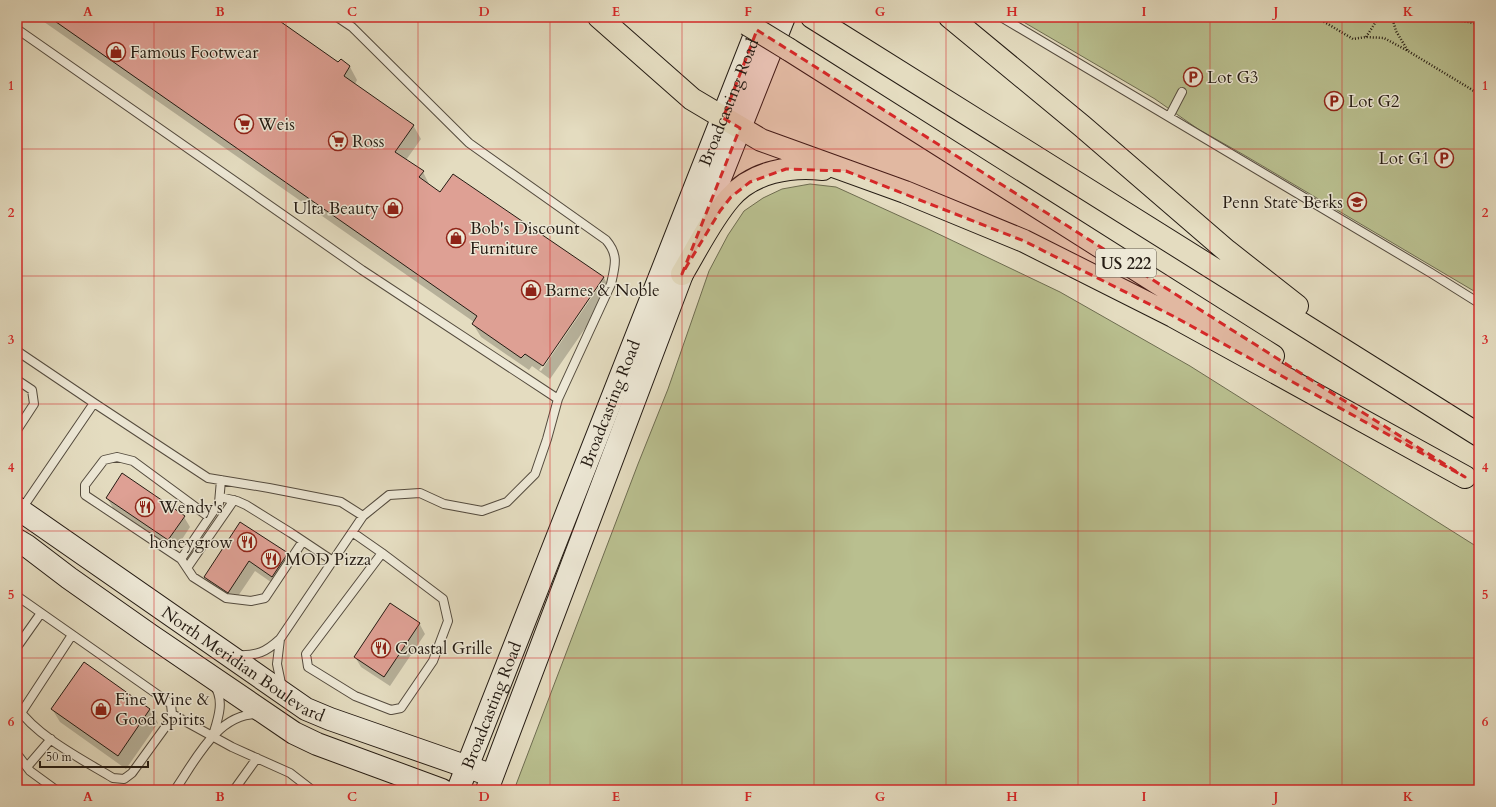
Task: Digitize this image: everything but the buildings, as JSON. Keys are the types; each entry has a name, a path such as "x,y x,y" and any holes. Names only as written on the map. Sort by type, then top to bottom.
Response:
{"highway":[{"path":"599,17 692,99 761,140 958,213 1031,244 1173,316 1472,482"},
{"name":"US 222","path":"812,17 1479,435"},
{"path":"950,17 1082,126 1227,251 1412,392"},
{"name":"US 222","path":"749,19 788,49 1472,482"},
{"path":"682,274 720,211 731,197 750,182 762,176 786,169 818,168 846,172"}],"main road":[{"name":"Broadcasting Road","path":"458,790 731,123 784,17"},
{"name":"Broadcasting Road","path":"490,783 682,274 731,123 749,19"},
{"name":"North Meridian Boulevard","path":"18,511 306,709 330,720 467,767 490,783"},
{"name":"North Meridian Boulevard","path":"17,540 69,578 294,733 317,744 442,790"}],"lane":[{"path":"228,655 244,656 256,654 268,650 280,639 363,516 389,495 420,493 444,504 482,511 508,502 535,474 547,439 558,399 610,284 615,269 616,258 611,246 606,240 469,143 352,27 337,17"},
{"path":"1001,17 1431,272 1479,303"},
{"path":"17,28 362,270 558,399"},
{"path":"1169,117 1182,92"},
{"path":"17,351 208,478 285,490 341,502 363,516"},
{"path":"17,380 32,390 34,404 17,430"},
{"path":"18,511 94,403"},
{"path":"209,517 133,461 117,458 104,460 85,485 85,495 181,559 193,577 226,598 251,601 265,598 303,541"},
{"path":"181,559 219,503 221,480"},
{"path":"220,497 234,500 246,505 291,532 333,561"},
{"path":"187,568 234,500"},
{"path":"352,532 382,552 443,599 448,621 433,660 401,708 391,710 355,696 308,668 306,654 382,552"},
{"path":"17,596 72,634 171,704 172,714 169,722 132,773 124,779 112,778 51,739 30,724 19,710 72,634"},
{"path":"17,647 41,613"},
{"path":"280,639 277,664 283,693"},
{"path":"199,668 216,687 220,703 219,714 212,736"},
{"path":"172,714 232,747 290,773 312,790"},
{"path":"175,790 212,736 229,722 250,714 260,714 271,718"},
{"path":"27,767 51,739"},
{"path":"17,754 30,771 56,790"},
{"path":"234,790 257,758"}],"path":[{"path":"1316,17 1353,39 1366,37 1384,38 1479,94"},
{"path":"1322,21 1325,17"},
{"path":"1366,37 1379,17"},
{"path":"1392,17 1396,32 1408,51"},
{"path":"1441,17 1479,24"}],"highlighted area":[{"path":"757,30 1465,477 1173,316 1024,241 846,171 786,169 750,182 731,197 720,211 682,274 740,128 723,118"}],"green space":[{"name":"Penn State Berks","path":"1015,17 1479,17 1479,294 1198,129 1155,99"},
{"path":"810,184 836,187 1060,292 1190,366 1479,548 1479,790 514,790 668,389 709,271 728,235 744,211 763,198 782,189"}],"place":[{"name":"Famous Footwear","path":"116,52"},
{"name":"Lot G3","path":"1193,77"},
{"name":"Lot G2","path":"1334,101"},
{"name":"Weis","path":"244,124"},
{"name":"Ross","path":"338,141"},
{"name":"Lot G1","path":"1444,158"},
{"name":"Penn State Berks","path":"1357,202"},
{"name":"Ulta Beauty","path":"393,208"},
{"name":"Bob's Discount Furniture","path":"456,238"},
{"name":"Barnes & Noble","path":"531,290"},
{"name":"Wendy's","path":"145,507"},
{"name":"honeygrow","path":"247,542"},
{"name":"MOD Pizza","path":"271,559"},
{"name":"Coastal Grille","path":"381,648"},
{"name":"Fine Wine & Good Spirits","path":"101,709"}]}
